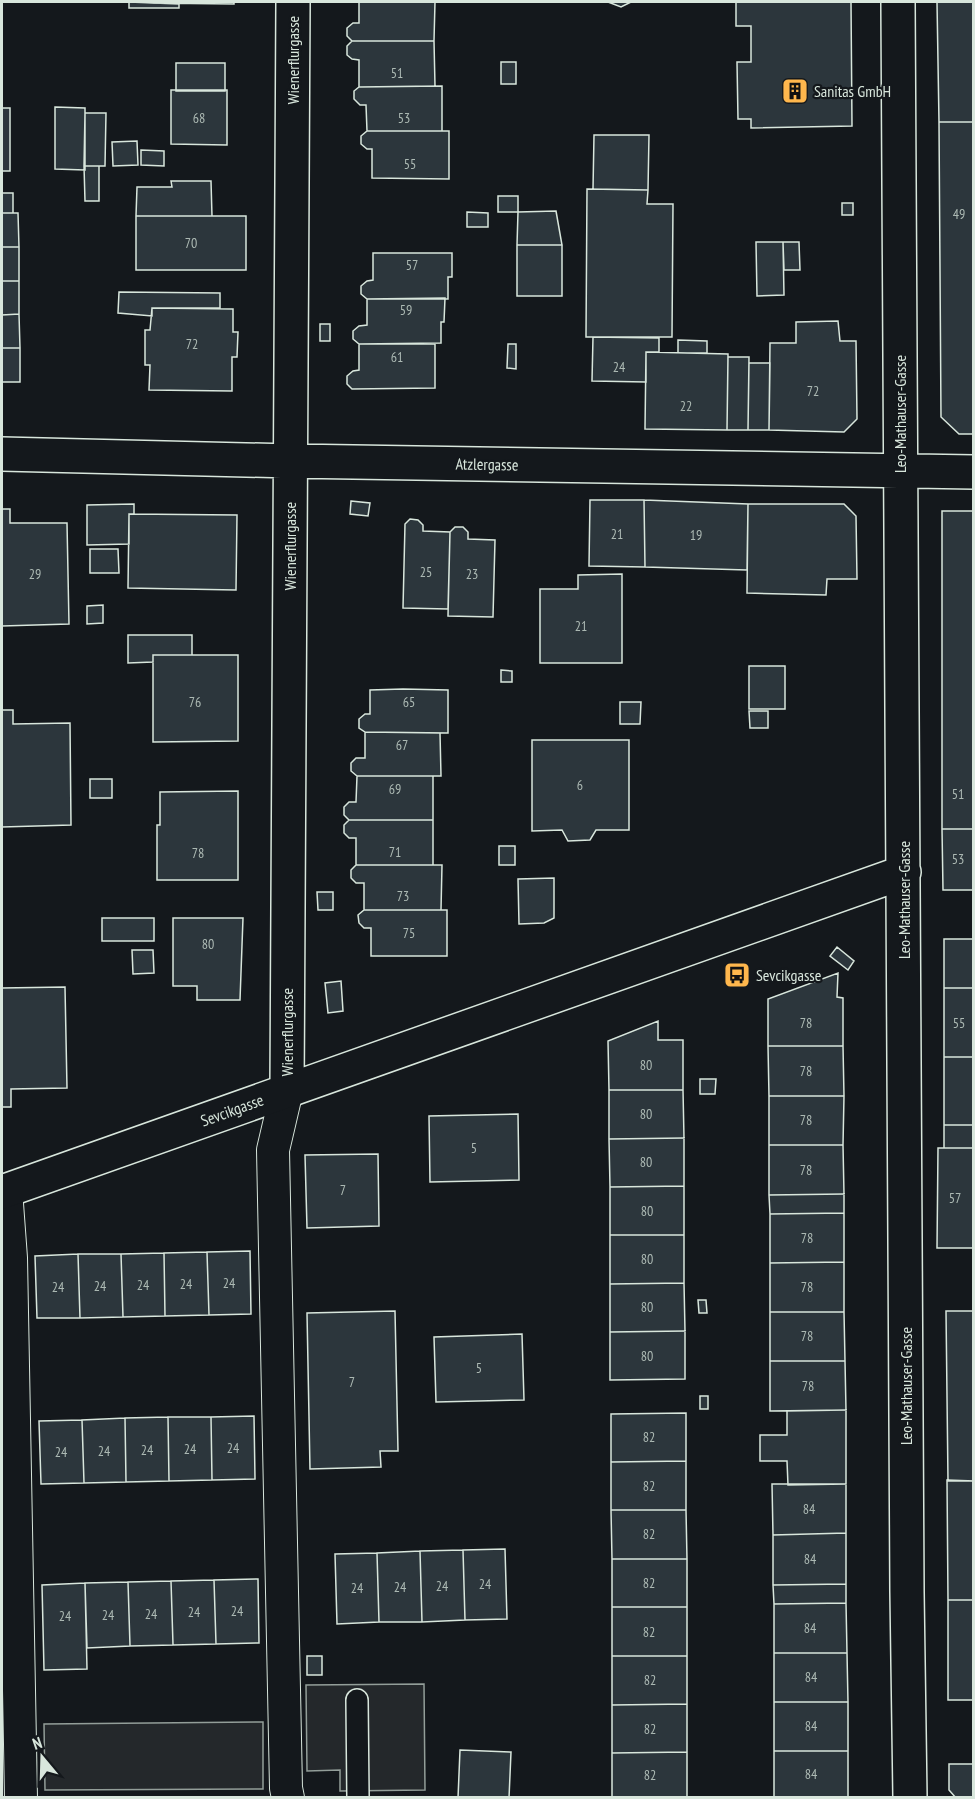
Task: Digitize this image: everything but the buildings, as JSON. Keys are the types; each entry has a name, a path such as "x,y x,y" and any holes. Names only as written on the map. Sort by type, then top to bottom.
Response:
{"street":[{"name":"Wienerflurgasse","path":"287,1090 293,2"},
{"name":"Leo-Mathauser-Gasse","path":"898,2 910,1797"},
{"name":"Atzlergasse","path":"2,454 974,472"},
{"name":"Sevcikgasse","path":"4,1191 904,872"},
{"path":"287,1090 273,1150 273,1171 288,1797"},
{"path":"4,1191 11,1258 21,1797"}],"lane":[{"path":"357,1700 358,1797"}],"shaded area":[{"path":"424,1684 425,1790 340,1791 340,1770 307,1771 306,1685"},
{"path":"263,1722 263,1789 45,1790 44,1724"}],"place":[{"name":"Sanitas GmbH","path":"795,91"},
{"name":"Sevcikgasse","path":"737,975"}]}
